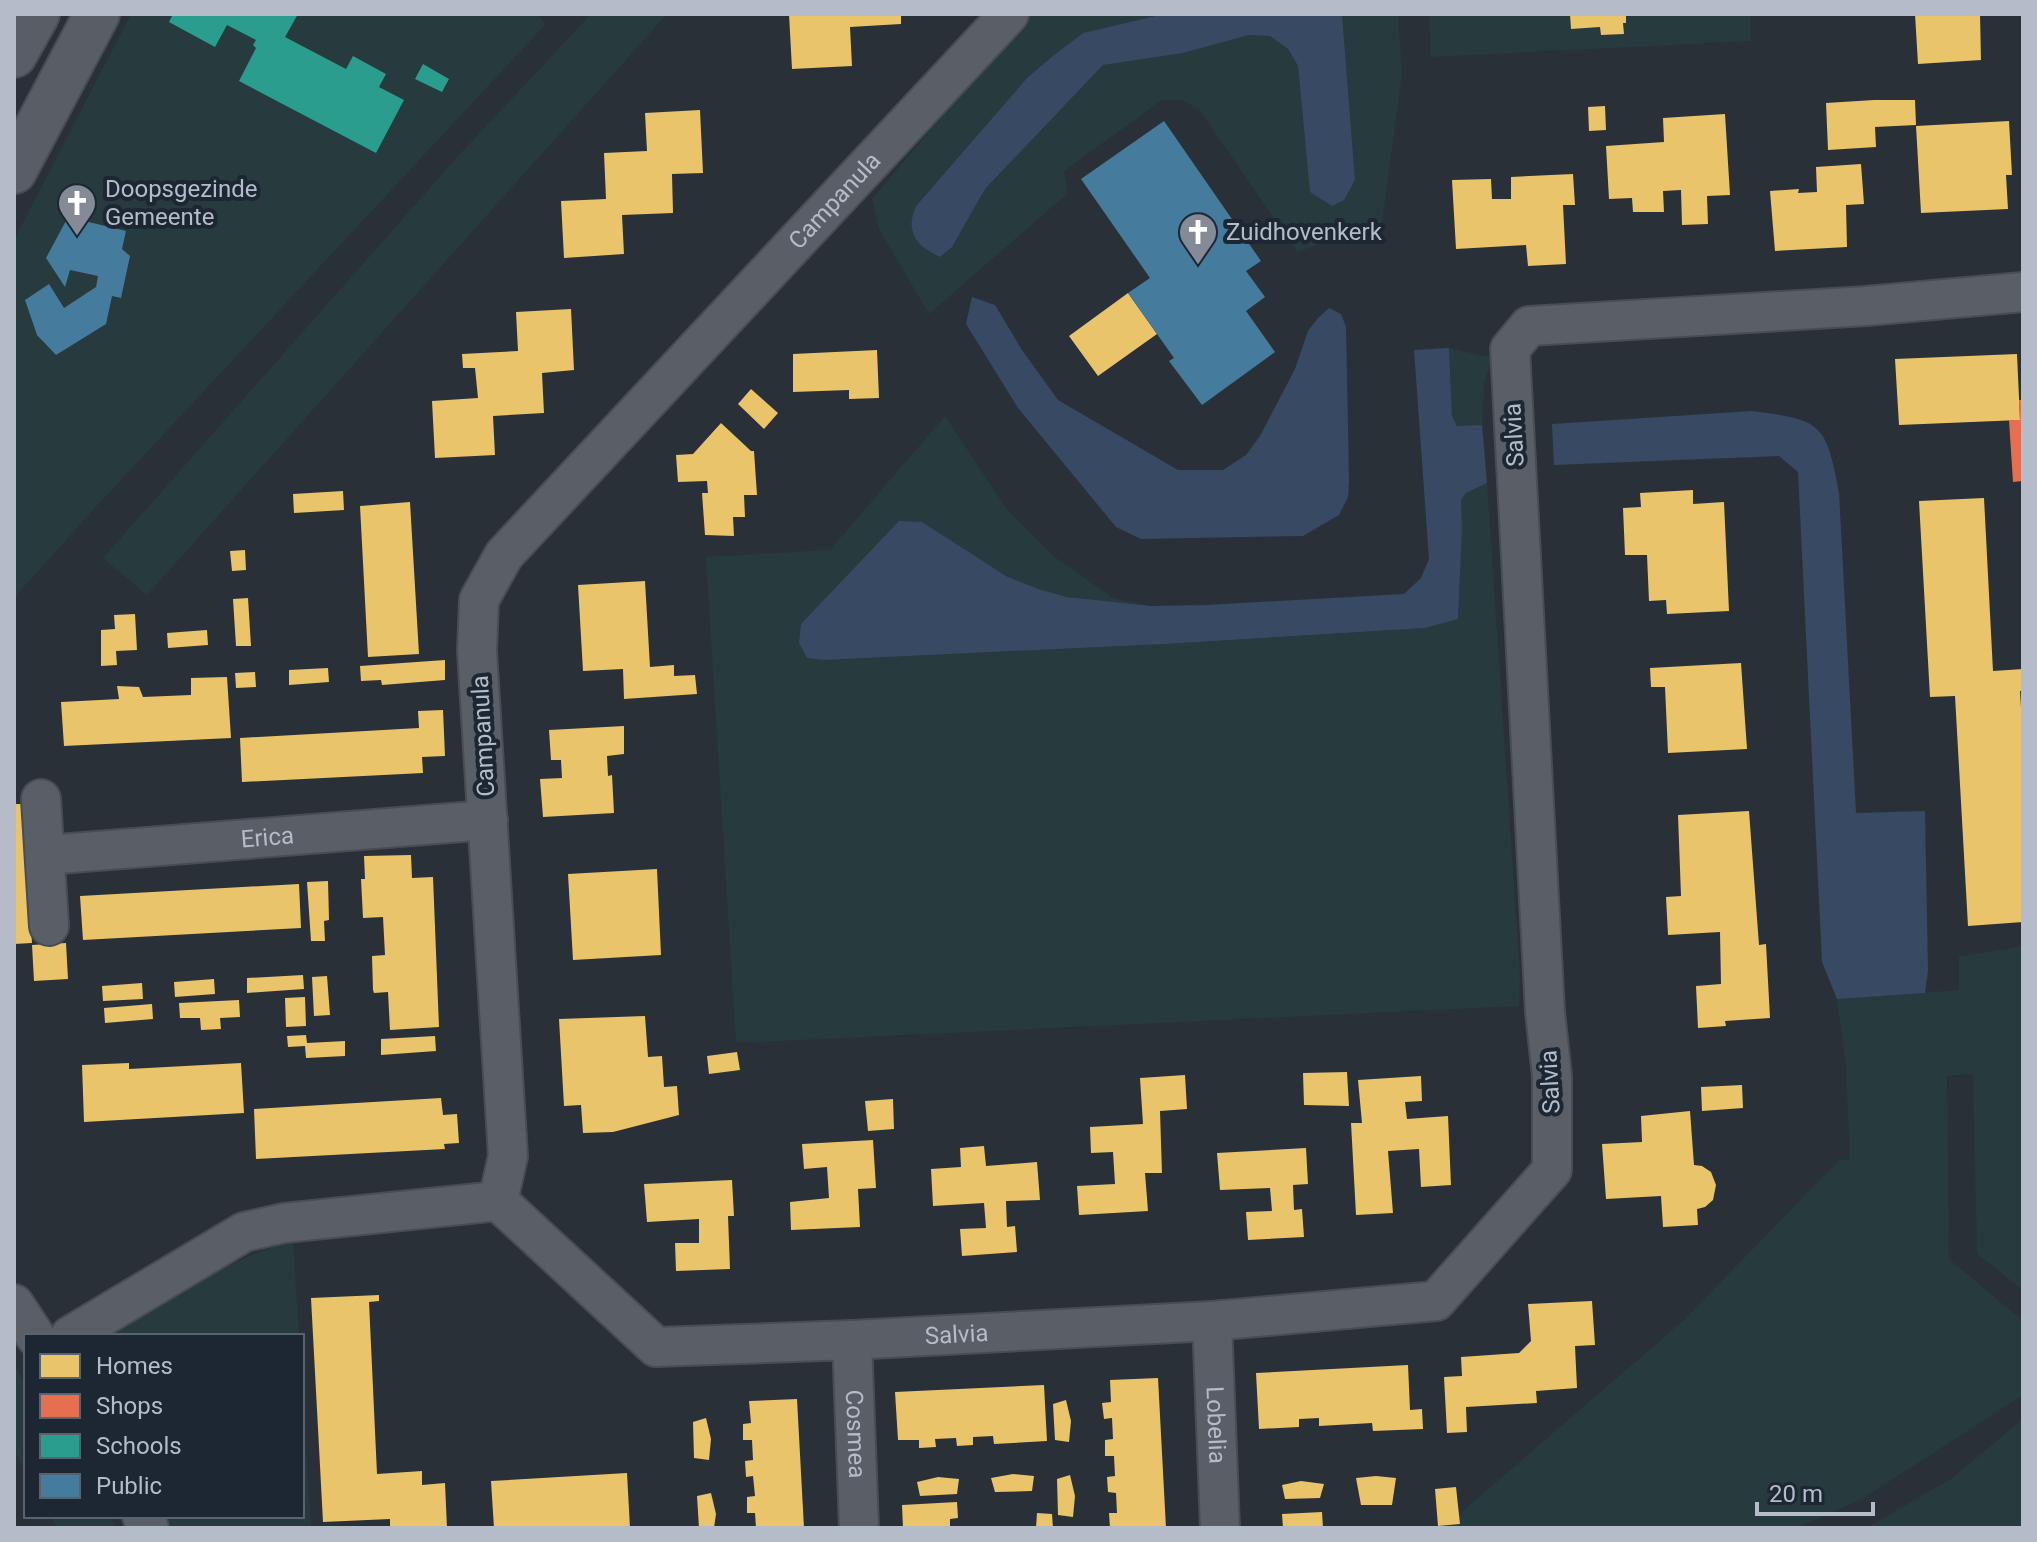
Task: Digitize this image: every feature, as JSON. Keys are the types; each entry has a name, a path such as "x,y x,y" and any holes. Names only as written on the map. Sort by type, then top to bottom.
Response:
{"street":[{"path":"14,55 37,14"},
{"path":"14,171 97,14"},
{"name":"Campanula","path":"498,1201 508,1156 477,651 479,600 504,555 1009,14"},
{"name":"Salvia","path":"498,1201 656,1347 1212,1321 1436,1301 1552,1170 1552,1076 1545,1012 1510,349 1529,326 1866,306 2023,292"},
{"path":"41,799 49,926"},
{"name":"Erica","path":"46,855 488,820"},
{"path":"73,1334 244,1232 284,1223 498,1201"},
{"path":"14,1304 34,1334"},
{"name":"Lobelia","path":"1212,1321 1220,1528"},
{"name":"Cosmea","path":"852,1340 859,1528"}],"green space":[{"path":"131,14 537,14 546,24 14,598 14,240"},
{"path":"591,14 667,14 147,595 103,558 459,155"},
{"path":"1029,14 1164,14 1083,33 1027,78 916,206 912,232 927,251 940,257 952,247 985,189 1103,65 1183,53 1249,35 1270,36 1288,49 1298,67 1310,191 1355,180 1342,14 1398,14 1402,74 1382,223 1297,252 1199,109 1181,100 1162,100 1064,171 1068,193 929,314 879,229 872,199"},
{"path":"1429,14 1750,14 1751,41 1431,57"},
{"path":"1449,348 1493,358 1484,383 1482,425 1457,426 1452,416"},
{"path":"945,416 1006,508 1052,555 1113,598 1151,606 1081,599 1040,590 994,569 922,522 807,658 825,660 1164,644 1425,628 1458,619 1461,500 1466,493 1487,483 1520,975 1519,1006 736,1043 706,557 830,550"},
{"path":"2023,946 2023,1290 1977,1254 1973,1074 1947,1076 1949,1259 2023,1321 2023,1395 1862,1499 1796,1528 1443,1528 1685,1319 1838,1161 1850,1159 1846,1066 1837,999 1959,990 1959,957"},
{"path":"293,1241 299,1334 114,1334 222,1269"},
{"path":"14,1365 24,1382 24,1468 14,1451"},
{"path":"304,1415 311,1528 172,1528 166,1518 304,1518"},
{"path":"2023,1419 2023,1528 1866,1528 1951,1479"},
{"path":"52,1518 110,1518 117,1528 58,1528"}],"water":[{"path":"1164,14 1342,14 1355,180 1344,200 1332,206 1310,192 1298,66 1288,49 1270,36 1249,35 1183,53 1103,65 985,189 952,247 940,257 919,243 912,230 916,206 1027,78 1083,33"},
{"path":"972,297 995,305 1058,400 1178,470 1223,470 1246,455 1260,436 1295,369 1308,331 1329,308 1341,314 1346,327 1349,481 1348,497 1339,515 1303,536 1141,539 1116,527 1018,408 966,324"},
{"path":"1449,348 1452,416 1457,426 1482,425 1487,483 1466,493 1461,500 1458,619 1425,628 824,660 807,658 799,643 801,624 899,521 922,522 1006,576 1067,597 1151,606 1404,594 1421,578 1429,559 1414,350"},
{"path":"1752,411 1806,422 1824,438 1830,451 1839,492 1856,813 1925,811 1928,971 1925,993 1837,999 1822,962 1798,472 1779,456 1554,465 1552,424"}],"building: Homes":[{"path":"789,14 901,14 901,24 850,27 852,66 792,69"},
{"path":"1570,14 1626,14 1624,34 1601,35 1600,27 1571,29"},
{"path":"1915,14 1980,14 1981,60 1918,64"},
{"path":"1915,100 1916,125 1875,127 1876,147 1828,150 1826,103"},
{"path":"1605,106 1606,130 1589,131 1588,107"},
{"path":"700,110 703,173 672,174 673,213 622,215 624,254 564,258 561,201 606,199 604,153 647,151 645,113"},
{"path":"1725,114 1730,195 1707,196 1708,224 1682,225 1681,190 1663,191 1664,212 1633,212 1632,198 1609,199 1606,146 1664,142 1663,118"},
{"path":"2009,121 2012,175 2006,175 2008,209 1921,213 1916,126"},
{"path":"1861,164 1864,204 1846,205 1847,247 1775,251 1770,191 1799,189 1798,193 1817,192 1816,167"},
{"path":"1573,174 1575,205 1563,205 1566,264 1528,266 1526,245 1456,249 1452,180 1491,179 1492,199 1511,199 1511,177"},
{"path":"1128,293 1157,334 1098,376 1069,336"},
{"path":"571,309 574,370 542,373 544,413 493,416 495,455 435,458 432,401 478,398 475,368 463,368 462,354 518,351 516,312"},
{"path":"877,350 879,398 849,399 849,390 793,392 793,354"},
{"path":"2017,354 2020,420 1899,425 1895,359"},
{"path":"751,389 778,413 764,429 738,404"},
{"path":"721,423 754,451 757,495 744,495 745,517 733,517 734,536 705,535 702,493 708,493 707,481 678,482 676,455 693,454"},
{"path":"1693,490 1693,504 1724,502 1729,611 1667,614 1666,600 1649,601 1647,555 1625,555 1623,508 1641,507 1640,493"},
{"path":"343,491 344,510 294,513 293,494"},
{"path":"1984,498 1993,671 2023,669 2023,691 2020,691 2023,922 1968,926 1955,696 1930,697 1919,501"},
{"path":"410,502 419,654 368,657 360,506"},
{"path":"245,550 246,570 232,571 230,551"},
{"path":"645,581 650,667 674,665 674,676 695,675 697,694 624,699 623,669 583,671 578,585"},
{"path":"248,598 251,646 236,646 233,599"},
{"path":"135,614 137,650 116,651 117,665 101,666 101,630 115,629 114,615"},
{"path":"207,630 208,645 168,648 167,633"},
{"path":"445,660 445,680 382,685 381,680 361,681 360,666"},
{"path":"1741,663 1747,749 1668,753 1665,687 1651,687 1650,668"},
{"path":"328,668 329,682 289,685 289,670"},
{"path":"255,672 256,687 236,688 235,673"},
{"path":"227,677 231,738 64,746 61,702 119,699 117,686 139,687 143,697 191,695 191,678"},
{"path":"443,710 445,756 422,757 423,773 242,782 240,738 419,728 418,711"},
{"path":"624,726 624,754 607,756 608,776 612,775 614,813 543,817 540,779 562,778 561,760 551,760 549,730"},
{"path":"14,804 24,804 32,943 14,944"},
{"path":"1749,811 1759,945 1766,944 1770,1018 1725,1021 1726,1026 1698,1028 1696,986 1721,984 1720,932 1668,935 1666,897 1681,896 1678,815"},
{"path":"411,855 412,878 433,877 439,1027 390,1030 388,992 374,993 373,990 372,956 385,955 383,917 363,918 361,879 365,879 364,856"},
{"path":"657,869 661,955 573,960 568,874"},
{"path":"328,881 329,920 324,921 325,941 311,941 307,882"},
{"path":"299,884 301,928 83,940 80,896"},
{"path":"66,943 68,979 34,981 32,945"},
{"path":"303,975 304,989 247,993 247,978"},
{"path":"327,976 330,1015 314,1016 312,977"},
{"path":"214,979 215,994 175,997 174,982"},
{"path":"142,983 143,999 103,1001 102,986"},
{"path":"305,997 306,1026 286,1027 285,998"},
{"path":"239,1000 240,1017 220,1018 221,1029 201,1030 200,1018 180,1018 179,1003"},
{"path":"152,1004 153,1019 105,1023 104,1008"},
{"path":"645,1016 648,1057 662,1056 664,1087 677,1086 679,1115 613,1132 583,1133 581,1105 564,1106 559,1019"},
{"path":"306,1035 307,1043 345,1041 345,1056 306,1058 305,1046 288,1047 287,1036"},
{"path":"435,1036 436,1051 381,1055 381,1039"},
{"path":"737,1052 740,1070 709,1074 707,1056"},
{"path":"129,1063 129,1069 241,1063 244,1113 84,1122 82,1065"},
{"path":"1347,1072 1349,1106 1304,1105 1303,1073"},
{"path":"1185,1075 1187,1109 1160,1111 1162,1173 1145,1173 1148,1211 1079,1215 1077,1186 1115,1184 1113,1152 1091,1153 1090,1127 1143,1124 1140,1078"},
{"path":"1421,1076 1422,1101 1405,1102 1407,1119 1448,1116 1451,1185 1421,1187 1419,1149 1388,1151 1393,1213 1356,1215 1351,1123 1362,1123 1358,1080"},
{"path":"1742,1085 1743,1108 1702,1111 1701,1087"},
{"path":"441,1098 443,1115 457,1114 459,1143 444,1144 445,1149 256,1159 254,1109"},
{"path":"893,1099 894,1129 868,1131 865,1101"},
{"path":"1690,1111 1694,1165 1711,1172 1716,1185 1713,1200 1697,1209 1698,1225 1663,1227 1661,1196 1606,1199 1602,1144 1642,1142 1641,1116"},
{"path":"873,1140 876,1188 858,1189 860,1227 791,1230 790,1202 829,1198 827,1167 804,1169 802,1144"},
{"path":"984,1146 986,1166 1037,1162 1040,1200 1006,1201 1007,1227 1015,1226 1017,1252 962,1256 960,1229 986,1228 984,1203 933,1206 931,1169 961,1167 960,1148"},
{"path":"1306,1148 1308,1184 1293,1185 1294,1210 1302,1209 1304,1237 1248,1240 1246,1212 1272,1211 1270,1188 1220,1190 1217,1153"},
{"path":"732,1180 734,1216 728,1216 730,1269 676,1271 675,1243 699,1243 699,1219 647,1222 644,1184"},
{"path":"379,1295 379,1301 369,1302 377,1474 422,1471 422,1485 445,1483 447,1528 390,1528 390,1519 323,1522 311,1298"},
{"path":"1592,1301 1595,1345 1575,1346 1577,1388 1536,1391 1537,1403 1466,1407 1467,1432 1447,1433 1444,1377 1462,1376 1461,1357 1519,1353 1531,1341 1528,1304"},
{"path":"1408,1365 1410,1410 1422,1409 1423,1429 1373,1431 1372,1423 1319,1426 1319,1418 1299,1419 1299,1427 1259,1429 1256,1373"},
{"path":"1158,1378 1166,1528 1110,1528 1109,1513 1117,1513 1116,1493 1108,1492 1107,1477 1115,1476 1114,1456 1105,1456 1105,1440 1113,1439 1112,1418 1104,1419 1102,1403 1111,1402 1110,1380"},
{"path":"1044,1385 1047,1441 994,1444 993,1436 973,1437 973,1445 957,1446 956,1438 935,1439 936,1447 919,1448 919,1440 898,1440 895,1392"},
{"path":"797,1399 804,1528 756,1528 755,1513 747,1513 747,1497 755,1496 753,1476 746,1477 745,1461 753,1460 752,1440 743,1440 743,1424 751,1423 749,1401"},
{"path":"1066,1400 1071,1421 1069,1442 1055,1440 1053,1404"},
{"path":"706,1418 711,1439 709,1460 694,1458 693,1422"},
{"path":"627,1473 630,1528 494,1528 491,1481"},
{"path":"1013,1474 1034,1476 1032,1491 995,1492 991,1478"},
{"path":"1070,1475 1075,1496 1073,1517 1058,1515 1057,1479"},
{"path":"938,1477 959,1479 957,1494 920,1496 917,1482"},
{"path":"1356,1478 1396,1478 1392,1505 1361,1505"},
{"path":"1301,1481 1324,1484 1320,1498 1285,1499 1282,1485"},
{"path":"1456,1487 1460,1524 1438,1526 1435,1489"},
{"path":"711,1493 716,1514 714,1528 699,1528 697,1496"},
{"path":"957,1502 958,1518 950,1519 950,1528 903,1528 902,1505"},
{"path":"1322,1512 1323,1528 1283,1528 1282,1514"},
{"path":"1037,1513 1052,1514 1053,1528 1036,1528"}],"building: Shops":[{"path":"2019,400 2023,400 2023,481 2013,482 2009,420 2020,420"}],"building: Schools":[{"path":"173,14 298,14 285,37 346,69 353,56 386,74 379,87 404,100 376,153 239,81 256,48 253,45 256,40 227,25 215,47 169,22"},
{"path":"423,64 449,79 442,92 415,79"}],"building: Public":[{"name":"Zuidhovenkerk","path":"1164,121 1261,261 1246,271 1265,297 1246,311 1275,352 1202,405 1169,361 1174,358 1128,293 1150,278 1081,179"},
{"path":"68,217 126,231 122,249 130,256 121,298 112,296 106,324 56,355 37,335 25,300 49,284 64,308 96,287 98,276 70,270 65,287 46,258"}],"place":[{"name":"Doopsgezinde Gemeente","path":"77,237"},
{"name":"Zuidhovenkerk","path":"1198,266"}]}
